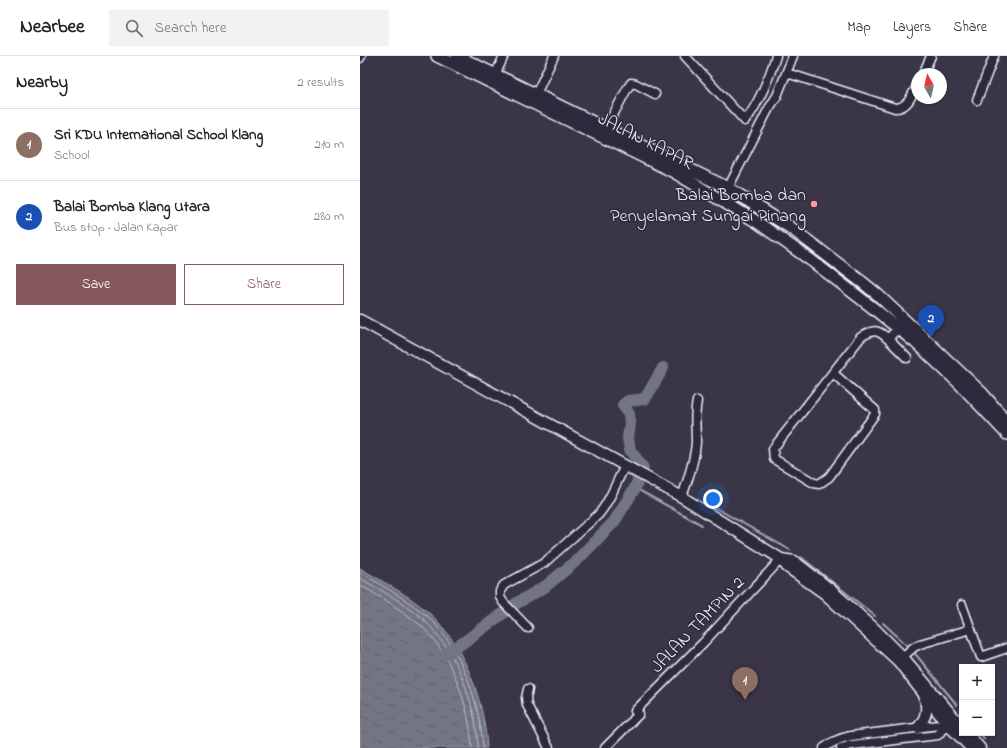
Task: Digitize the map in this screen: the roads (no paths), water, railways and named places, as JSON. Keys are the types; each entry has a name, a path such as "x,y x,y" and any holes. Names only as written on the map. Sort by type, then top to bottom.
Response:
{"highway":[{"name":"JALAN KAPAR","path":"437,56 639,154 696,185 775,234 834,277 898,328 960,384 1007,434"},
{"name":"JALAN KAPAR","path":"457,56 728,188 791,228 862,282 936,348 982,393 1007,422"}],"main road":[{"path":"360,320 682,497 781,559 787,567 825,594 901,659 972,748"},
{"path":"901,659 923,693 951,721 959,725"},
{"path":"918,728 926,714 926,702 923,693"},
{"path":"970,736 980,748"}],"street":[{"path":"495,74 504,56"},
{"path":"536,94 554,56"},
{"path":"684,56 745,121 760,126"},
{"path":"745,121 764,88 776,56"},
{"path":"728,188 777,96 792,56"},
{"path":"926,68 931,56"},
{"path":"977,100 994,56"},
{"path":"786,73 895,108 901,108 907,105 911,97"},
{"path":"606,128 626,89 631,83 655,94"},
{"path":"888,340 898,328"},
{"path":"833,373 875,410 876,414 829,477 818,484 774,459 773,450 775,446 861,336 872,331 878,332 907,358"},
{"path":"682,497 690,474 696,442 694,415 697,401"},
{"path":"528,628 503,602 500,597 500,591 504,585 544,564 598,515 604,509 616,482 628,468"},
{"name":"JALAN TAMPIN 2","path":"605,748 781,559"},
{"path":"962,605 981,657 1007,648"},
{"path":"901,659 914,647 920,644 971,629"},
{"path":"528,689 526,698 527,705 549,748"},
{"path":"824,748 831,742 841,738 918,728 951,721"},
{"path":"841,748 852,745 938,735 951,721"}],"water":[{"path":"360,568 396,589 421,606 453,640 477,693 482,712 487,748 360,748"}],"waterway":[{"path":"444,655 517,603 546,586 576,561 614,522 635,488 643,468 630,450 628,438 630,424 629,414 623,405 628,401 645,399 663,368"},
{"path":"635,488 702,525"},
{"path":"714,507 790,550"},
{"path":"801,557 875,616"},
{"path":"883,623 910,648"},
{"path":"913,651 957,705"}],"place":[{"name":"Balai Bomba dan Penyelamat Sungai Pinang","path":"814,204"},
{"name":"Balai Bomba Klang Utara","path":"931,338"},
{"name":"Sri KDU International School Klang","path":"745,700"}]}
